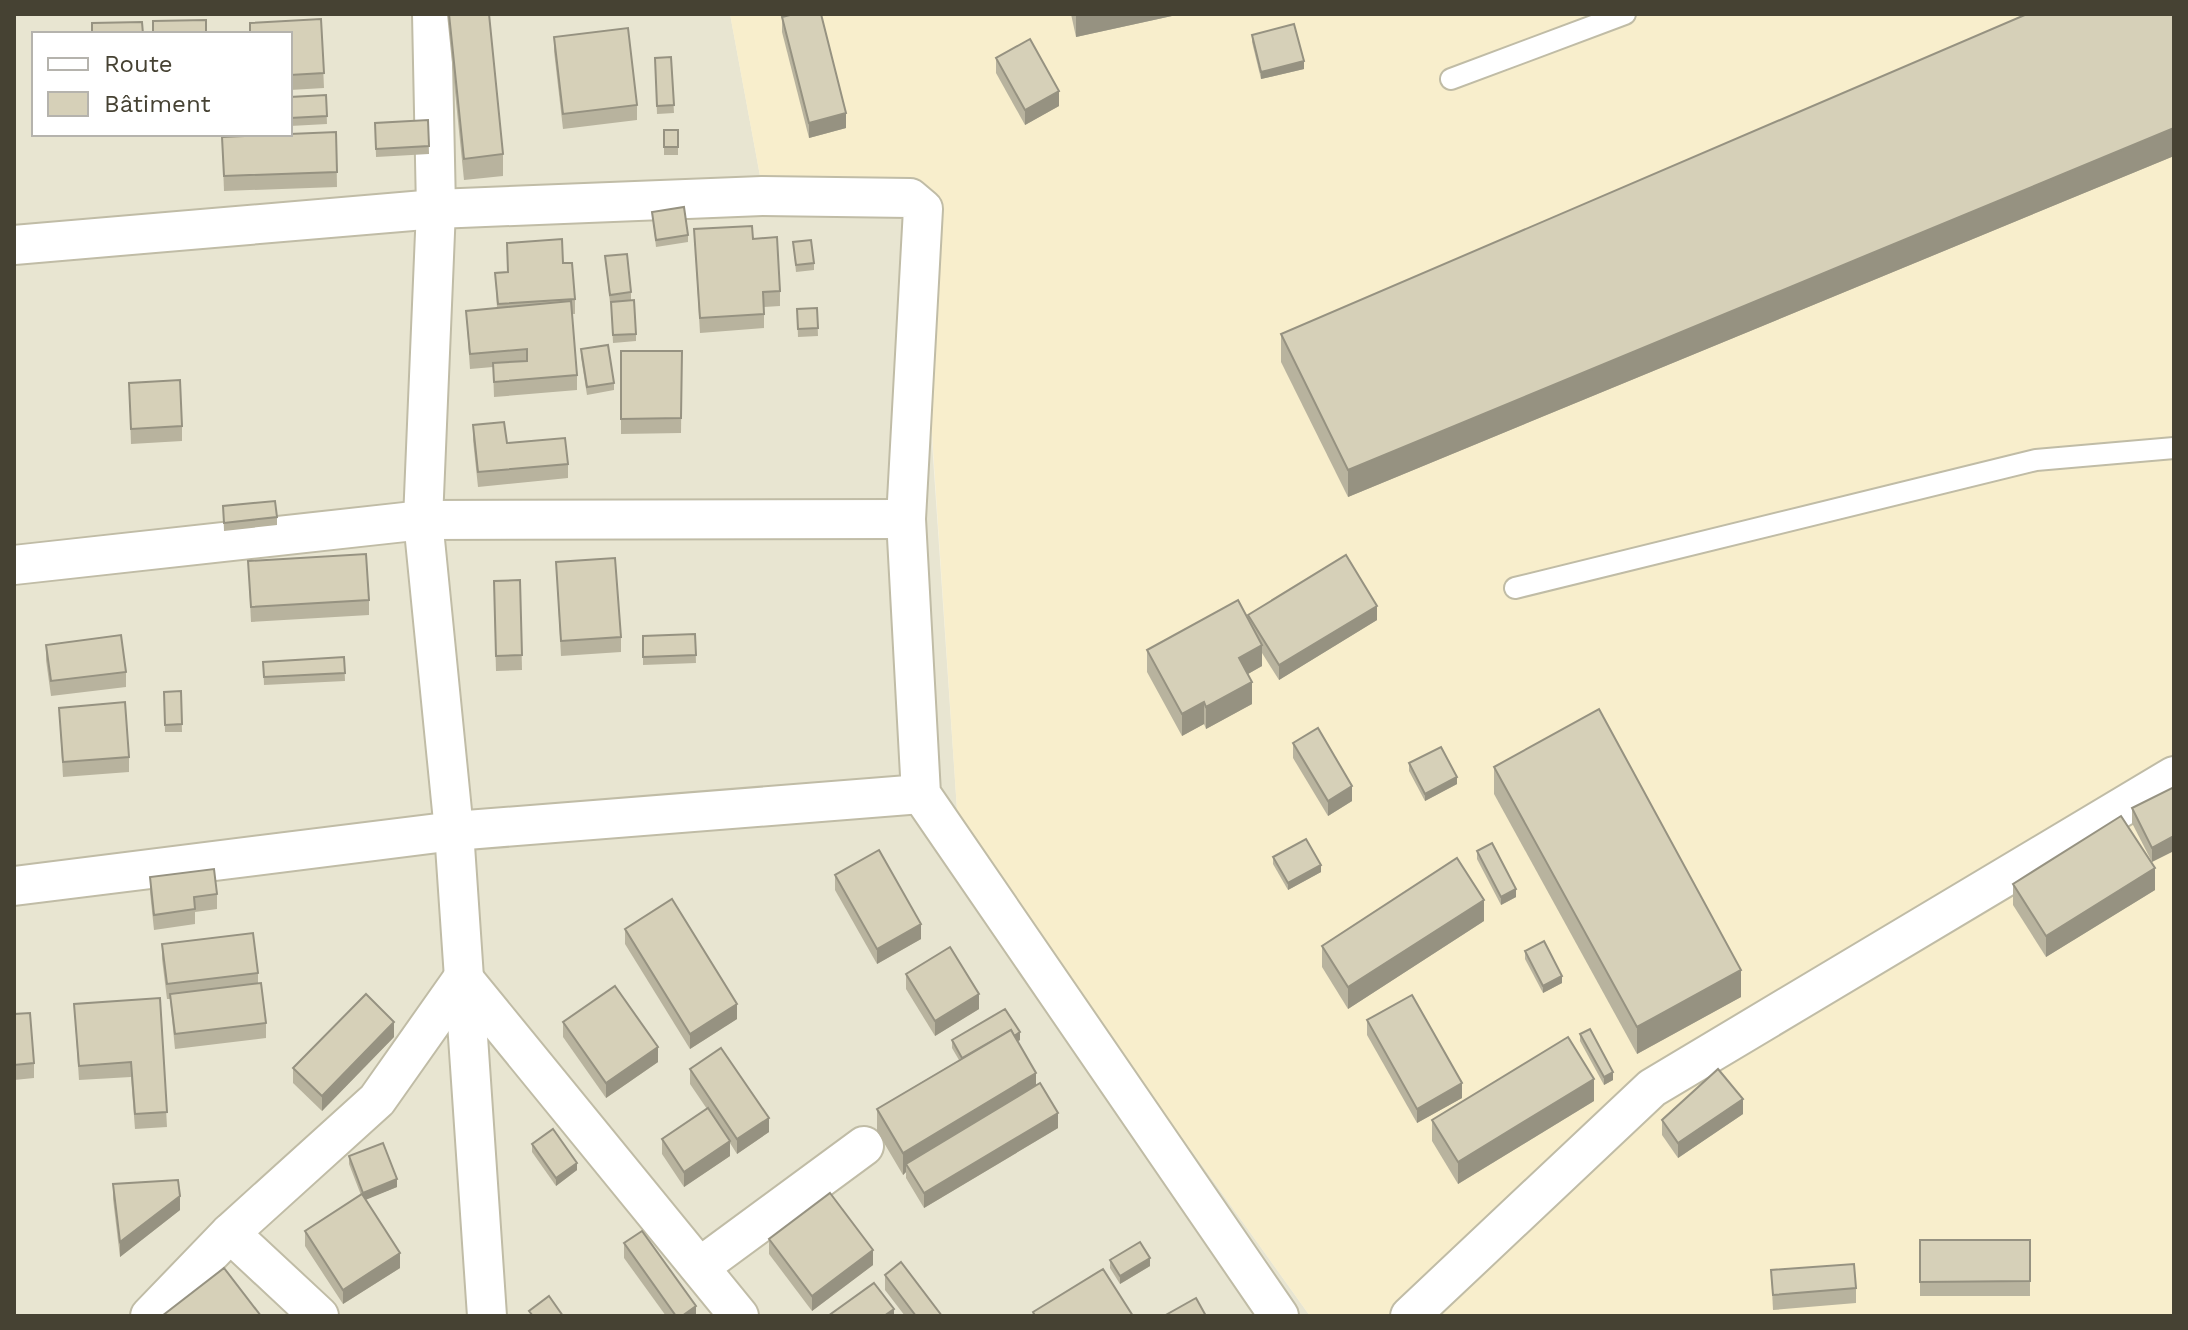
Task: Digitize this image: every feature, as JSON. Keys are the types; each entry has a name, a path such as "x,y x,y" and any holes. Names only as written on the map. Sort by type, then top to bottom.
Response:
{"street":[{"path":"432,14 436,209 423,520 454,831 487,1316"},
{"path":"14,245 436,209 762,196 910,198 923,209 906,519 921,794 1279,1316"},
{"path":"14,565 423,520 906,519"},
{"path":"1410,1316 1652,1088 2174,776"},
{"path":"14,886 454,831 921,794"},
{"path":"150,1316 230,1233 377,1100 463,978"},
{"path":"463,978 739,1316"},
{"path":"701,1266 864,1146"},
{"path":"230,1233 319,1316"}],"lane":[{"path":"1451,79 1625,14"},
{"path":"1515,588 2036,460 2174,448"}],"shaded area":[{"path":"14,14 730,14 765,203 916,207 958,825 1310,1316 14,1316"},
{"path":"730,14 2174,14 2174,1316 1310,1316 958,825 917,208 765,203"}],"building":[{"path":"449,14 489,14 503,154 464,159"},
{"path":"821,14 846,113 809,123 782,17"},
{"path":"2027,14 2174,14 2174,128 1348,470 1281,334"},
{"path":"321,19 324,73 292,75 292,32 250,32 250,23"},
{"path":"206,20 206,32 153,32 153,21"},
{"path":"142,22 143,32 92,32 92,23"},
{"path":"1294,24 1304,61 1261,72 1252,35"},
{"path":"628,28 637,105 563,114 554,37"},
{"path":"1030,39 1059,91 1025,110 996,58"},
{"path":"671,57 674,105 657,106 655,58"},
{"path":"326,95 327,116 292,118 292,97"},
{"path":"428,120 429,146 376,149 375,123"},
{"path":"664,130 678,130 678,147 664,147"},
{"path":"336,132 337,172 224,176 222,137"},
{"path":"684,207 688,235 656,240 652,212"},
{"path":"752,226 753,239 777,237 780,291 763,292 764,314 700,318 694,229"},
{"path":"562,239 563,263 572,263 575,299 498,304 495,273 508,272 507,243"},
{"path":"811,240 814,263 796,265 793,242"},
{"path":"627,254 631,292 610,295 605,256"},
{"path":"634,300 636,334 613,335 611,302"},
{"path":"571,301 577,375 494,382 493,363 527,361 527,349 470,354 466,311"},
{"path":"817,308 818,328 798,329 797,309"},
{"path":"608,345 614,383 587,387 581,349"},
{"path":"621,351 682,351 681,418 621,419"},
{"path":"180,380 182,426 131,429 129,383"},
{"path":"504,422 507,443 565,438 568,464 478,472 473,425"},
{"path":"275,501 277,517 224,523 223,506"},
{"path":"366,554 369,600 251,607 248,561"},
{"path":"1346,555 1377,606 1279,665 1248,615"},
{"path":"615,558 621,637 561,641 556,562"},
{"path":"520,580 522,655 496,656 494,581"},
{"path":"1238,600 1262,645 1239,658 1252,682 1206,707 1204,702 1182,714 1147,650"},
{"path":"695,634 696,655 643,657 643,636"},
{"path":"121,635 126,672 51,681 46,645"},
{"path":"344,657 345,673 264,677 263,662"},
{"path":"181,691 182,724 165,725 164,692"},
{"path":"125,702 129,757 63,762 59,708"},
{"path":"1599,709 1741,970 1637,1027 1494,767"},
{"path":"1318,728 1352,786 1328,801 1293,743"},
{"path":"1441,747 1457,777 1425,794 1409,763"},
{"path":"2174,787 2174,836 2152,848 2132,808"},
{"path":"2121,816 2155,868 2046,936 2013,884"},
{"path":"1306,839 1321,865 1288,883 1273,857"},
{"path":"1492,843 1516,889 1501,897 1477,851"},
{"path":"879,850 921,924 877,949 835,875"},
{"path":"1457,858 1484,900 1348,987 1322,946"},
{"path":"214,869 217,894 194,897 195,909 154,915 150,877"},
{"path":"672,899 737,1004 690,1034 625,929"},
{"path":"253,933 258,973 167,984 162,944"},
{"path":"1544,941 1562,976 1543,986 1525,951"},
{"path":"950,947 979,994 935,1021 906,974"},
{"path":"261,983 266,1023 175,1034 170,994"},
{"path":"615,986 658,1047 606,1083 563,1022"},
{"path":"366,994 394,1022 322,1096 293,1068"},
{"path":"1412,995 1462,1083 1417,1109 1367,1020"},
{"path":"160,998 167,1112 135,1114 131,1062 79,1066 74,1004"},
{"path":"1005,1009 1020,1032 1014,1036 1011,1030 962,1058 952,1040"},
{"path":"30,1013 34,1063 14,1065 14,1014"},
{"path":"1590,1029 1613,1072 1604,1077 1580,1034"},
{"path":"1011,1030 1036,1073 903,1153 877,1109"},
{"path":"1568,1037 1594,1079 1458,1162 1432,1120"},
{"path":"721,1048 769,1118 737,1139 690,1069"},
{"path":"1718,1069 1743,1099 1678,1143 1662,1120"},
{"path":"1040,1083 1058,1113 924,1193 906,1164"},
{"path":"708,1108 730,1141 684,1172 662,1139"},
{"path":"553,1129 577,1163 556,1178 532,1144"},
{"path":"383,1143 397,1179 363,1193 349,1156"},
{"path":"178,1180 180,1196 120,1242 113,1184"},
{"path":"830,1193 873,1250 812,1296 769,1239"},
{"path":"362,1194 400,1253 343,1290 305,1231"},
{"path":"642,1231 696,1306 682,1316 676,1316 624,1243"},
{"path":"1920,1240 2030,1240 2030,1281 1920,1282"},
{"path":"1140,1242 1150,1258 1120,1276 1110,1260"},
{"path":"901,1262 942,1316 916,1316 885,1275"},
{"path":"1854,1264 1856,1288 1773,1295 1771,1270"},
{"path":"224,1268 261,1316 162,1316"},
{"path":"1103,1269 1133,1316 1035,1316 1033,1312"},
{"path":"874,1283 894,1309 884,1316 828,1316"},
{"path":"549,1296 563,1316 533,1316 529,1311"},
{"path":"1196,1298 1206,1316 1164,1316"}]}
